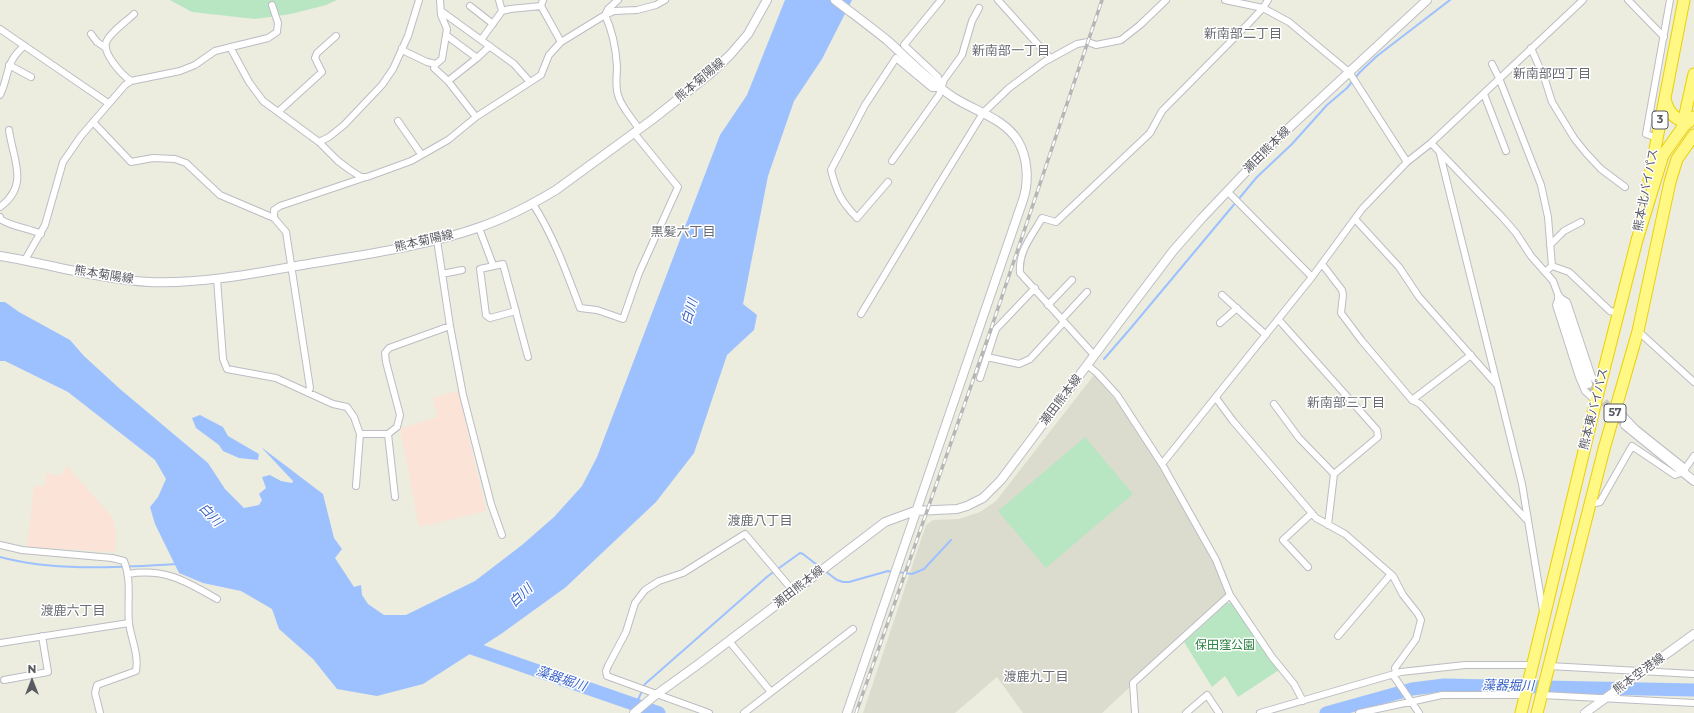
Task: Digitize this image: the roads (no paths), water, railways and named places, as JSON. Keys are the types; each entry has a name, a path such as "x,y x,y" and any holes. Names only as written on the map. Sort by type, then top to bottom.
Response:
{"highway":[{"name":"熊本北バイパス","path":"1637,240 1684,0"},
{"name":"熊本北バイパス","path":"1676,159 1689,122 1694,74"},
{"path":"1665,98 1670,112 1676,118 1689,122"},
{"name":"熊本東バイパス","path":"1521,713 1596,401 1637,240 1663,155 1689,122"},
{"name":"熊本東バイパス","path":"1537,713 1604,449 1638,331 1676,159 1694,135"}],"main road":[{"name":"熊本菊陽線","path":"0,256 104,276 148,282 185,282 217,279 292,267 437,240 479,228 533,204 556,190 637,131 705,78 730,55 748,34 767,0"},
{"path":"835,0 868,25 941,88 953,97 983,113 1005,128 1017,140 1025,158 1025,192 847,713"},
{"name":"瀬田熊本線","path":"634,713 655,695 729,641 885,522 915,511 957,509 983,498 1001,480 1173,251 1227,191 1277,139 1427,0"},
{"path":"1559,297 1588,384"},
{"path":"1625,426 1684,470 1694,481"},
{"name":"熊本空港線","path":"1585,713 1694,634"}],"street":[{"path":"319,142 344,125 382,85 393,69 412,25 419,0"},
{"path":"440,0 441,12 446,26 446,35 442,59 434,68 448,81 476,117"},
{"path":"499,0 502,11"},
{"path":"533,204 547,227 563,263 580,308 597,310 623,319 639,273 678,187 637,131 618,97 617,66 614,46 605,15 608,9 618,0"},
{"path":"274,218 274,210 280,206 410,161 420,154 448,140 476,117 541,75 549,55 561,42 605,15 619,10 637,10 646,8 665,0"},
{"path":"941,0 904,45 938,77 941,88"},
{"path":"998,0 1050,58"},
{"path":"861,314 983,113 1009,88 1050,58 1077,44 1088,42 1096,45 1121,40 1140,25 1166,0"},
{"path":"1225,0 1264,8 1289,22 1349,72 1407,162"},
{"path":"1094,355 1020,273 1019,263 1022,250 1042,218 1056,222 1150,133 1162,111 1264,8 1268,0"},
{"path":"1162,464 1312,277 1355,219 1407,162 1431,143 1583,0"},
{"path":"1628,0 1664,37"},
{"path":"1657,138 1646,134 1670,0"},
{"path":"481,40 502,11 542,3 561,42"},
{"path":"25,260 41,234 50,212 62,162 108,103 131,81 180,71 195,65 215,51 268,38 277,32 278,23 272,5"},
{"path":"470,6 493,24"},
{"path":"892,162 939,95 944,80 962,55 972,21 979,8"},
{"path":"441,12 514,64 530,82"},
{"path":"106,48 106,43 112,34 134,14"},
{"path":"0,29 108,103"},
{"path":"91,34 97,42 106,48 122,75 131,81"},
{"path":"446,35 477,58"},
{"path":"278,112 322,72 315,58 317,53 336,36"},
{"path":"0,95 9,65 14,55 24,46"},
{"path":"448,81 490,46"},
{"path":"230,47 255,92 263,101 319,142 350,170 361,177 367,177"},
{"path":"402,48 404,51 423,61 436,64"},
{"path":"1531,48 1545,80 1552,102 1574,138 1602,169 1625,187"},
{"path":"888,182 857,218 844,204 835,186 831,170 865,105 896,58 932,88 941,88"},
{"path":"1492,64 1499,78 1541,186 1548,217 1552,266"},
{"path":"9,65 31,77"},
{"path":"1484,94 1506,151"},
{"path":"398,121 420,154"},
{"path":"93,122 131,162 153,158 175,159 186,163 220,195 274,218 286,232 310,388 308,393"},
{"path":"0,207 11,198 16,190 19,178 9,130"},
{"path":"1431,143 1516,232 1531,256 1553,281 1559,297 1567,302 1592,377 1600,385"},
{"path":"1440,154 1522,484 1526,519 1544,614"},
{"path":"1227,191 1312,277"},
{"path":"0,217 11,225 32,230 41,234"},
{"path":"1355,219 1399,267 1419,297 1498,386"},
{"path":"1550,245 1564,231 1581,222"},
{"path":"479,228 493,265"},
{"path":"437,240 450,326 464,395 491,504 502,535"},
{"path":"516,311 490,318 486,315 480,269 503,264 516,311 528,357"},
{"path":"1322,264 1342,290 1343,295 1341,313 1362,341 1412,400 1420,404 1526,519"},
{"path":"1545,272 1552,266"},
{"path":"1552,266 1569,272 1610,311 1618,313"},
{"path":"442,274 462,270"},
{"path":"217,279 223,359 227,369 276,378 333,404 347,407 354,417 360,434 356,486"},
{"path":"1048,305 1072,280"},
{"path":"980,378 996,329 1035,288"},
{"path":"987,357 1019,364 1030,359 1087,292"},
{"path":"1222,295 1266,335"},
{"path":"1559,297 1556,305 1579,377 1585,392 1596,401"},
{"path":"1220,323 1237,308"},
{"path":"1278,320 1377,430 1378,437 1334,474 1328,525"},
{"path":"360,434 388,434 397,427 400,416 386,362 386,354 389,348 450,326"},
{"path":"1638,331 1694,382"},
{"path":"1412,400 1471,355"},
{"path":"1087,365 1097,373 1117,395 1162,464 1215,557 1230,595 1272,657 1294,684 1303,701"},
{"path":"1216,398 1233,421 1316,518 1345,534 1391,574 1403,595 1418,614 1421,620 1416,639 1395,668 1394,674 1419,713"},
{"path":"1274,404 1299,438 1334,474"},
{"path":"1616,408 1636,428 1684,470"},
{"path":"388,434 395,497"},
{"path":"1591,504 1600,502 1632,446 1675,475 1684,470 1694,456"},
{"path":"1308,567 1283,540 1312,513"},
{"path":"709,713 655,695 607,676 606,671 626,632 635,603 645,590 659,581 683,573 745,534 794,592"},
{"path":"0,545 22,550 112,558 124,561 128,572 129,623 138,662 136,671 96,685 95,693 100,713"},
{"path":"128,572 160,573 171,575 186,581 217,599"},
{"path":"1338,636 1391,574"},
{"path":"1135,713 1133,683 1230,595"},
{"path":"0,643 129,623"},
{"path":"744,713 853,629"},
{"path":"4,680 48,672 42,636"},
{"path":"729,641 770,692"},
{"path":"1260,713 1394,674 1413,670 1465,665 1532,665"},
{"path":"1549,666 1640,673 1694,674"},
{"path":"1186,713 1207,695 1219,713"},
{"path":"1359,713 1410,700 1442,695 1525,695"},
{"path":"1542,695 1694,703"}],"water":[{"name":"白川","path":"785,0 852,0 822,59 794,101 768,176 743,304 757,315 754,330 727,355 694,453 656,502 566,587 501,634 423,684 377,696 337,689 313,659 279,629 272,609 241,591 203,583 179,573 155,524 150,507 158,497 166,479 155,460 68,392 5,361 0,361 0,302 5,302 19,312 70,340 84,356 120,389 208,463 225,489 244,508 259,505 262,500 259,494 266,488 262,477 270,475 281,481 292,483 293,481 261,447 323,494 334,538 342,549 335,558 354,587 361,585 362,595 368,604 384,615 406,615 475,581 522,545 554,517 582,486 597,457 720,135 747,95"},
{"path":"200,415 223,427 228,436 259,454 258,460 239,458 223,451 219,445 196,428 192,418"}],"waterway":[{"path":"1104,359 1257,177 1292,144 1327,105 1347,88 1360,72 1377,56 1450,0"},
{"path":"898,572 912,574 924,569 951,540"},
{"path":"638,700 645,684 768,576 800,553 821,568"},
{"path":"0,557 21,562 65,567 111,567 177,564"},
{"path":"825,571 837,580 843,582 849,582 888,571 893,572"},
{"name":"藻器堀川","path":"463,645 659,713"},
{"name":"藻器堀川","path":"1326,713 1412,689 1444,685 1694,690"}],"tunnel":[{"path":"1588,384 1625,425"}],"railway":[{"path":"856,713 992,326 1102,0"}],"district":[{"name":"新南部二丁目","path":"1243,34"},
{"name":"新南部一丁目","path":"1011,51"},
{"name":"新南部四丁目","path":"1552,74"},
{"name":"黒髪六丁目","path":"683,232"},
{"name":"新南部三丁目","path":"1346,403"},
{"name":"渡鹿八丁目","path":"760,521"},
{"name":"渡鹿六丁目","path":"73,611"},
{"name":"渡鹿九丁目","path":"1036,677"}],"park label":[{"name":"保田窪公園","path":"1225,645"}]}
